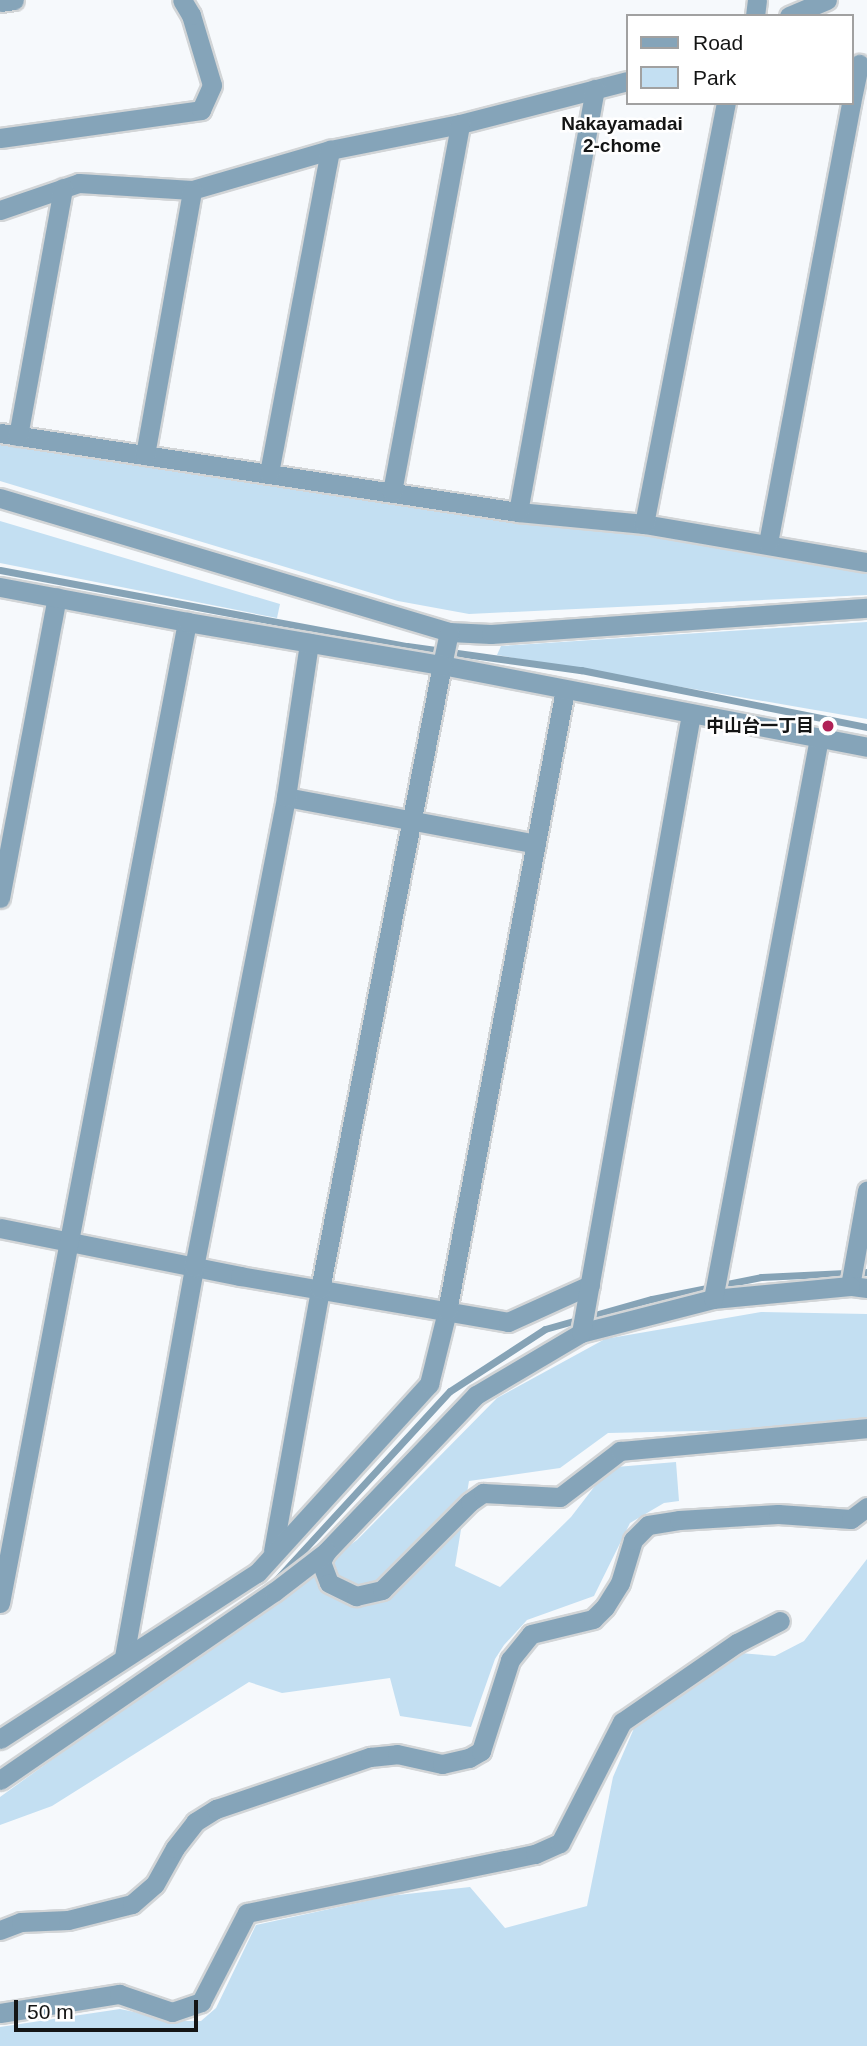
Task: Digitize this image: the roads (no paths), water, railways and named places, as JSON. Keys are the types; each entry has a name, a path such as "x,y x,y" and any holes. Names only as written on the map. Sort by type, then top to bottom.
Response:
{"street":[{"path":"0,2 14,0"},
{"path":"0,138 201,110 212,85 191,15 182,0"},
{"path":"794,14 827,0"},
{"path":"853,93 859,64"},
{"path":"0,210 79,183 192,190 330,150 460,124 626,82"},
{"path":"518,512 595,89"},
{"path":"644,524 726,105"},
{"path":"768,543 851,105"},
{"path":"392,492 460,124"},
{"path":"268,472 330,150"},
{"path":"63,188 9,435 268,472 518,512 644,524 867,562"},
{"path":"145,455 192,190"},
{"path":"0,498 449,632 491,634 867,608"},
{"path":"0,587 442,665 867,747"},
{"path":"0,898 57,597"},
{"path":"0,1603 187,622"},
{"path":"273,1552 320,1289 449,632"},
{"path":"124,1657 194,1267 286,797 309,643"},
{"path":"0,1739 257,1573 273,1552 429,1384 447,1311 565,690"},
{"path":"581,1333 691,714"},
{"path":"713,1299 819,738"},
{"path":"286,797 536,844"},
{"path":"0,1780 263,1599 326,1552 476,1395 581,1333 713,1299 858,1287 867,1191"},
{"path":"0,1228 194,1267 508,1322 590,1285"},
{"path":"326,1552 321,1562 329,1583 356,1596 382,1590 470,1502 483,1493 559,1497 620,1451 867,1428"},
{"path":"0,1918 21,1922 68,1920 132,1903 155,1884 175,1848 195,1822 216,1809 370,1757 397,1754 442,1764 469,1758 481,1751 510,1660 530,1634 593,1619 605,1607 620,1583 634,1540 648,1525 679,1520 778,1514 851,1519 867,1507"},
{"path":"0,2013 118,1994 172,2012 201,2002 247,1913 535,1854 560,1843 622,1722 737,1643 780,1621"},
{"path":"0,1930 21,1922"}],"waterway":[{"path":"0,570 407,646 581,670 867,727"},
{"path":"275,1581 450,1391 545,1329 652,1299 761,1277 867,1272"}],"place":[{"name":"中山台一丁目","path":"828,726"}],"district":[{"name":"Nakayamadai 2-chome","path":"622,135"}]}
